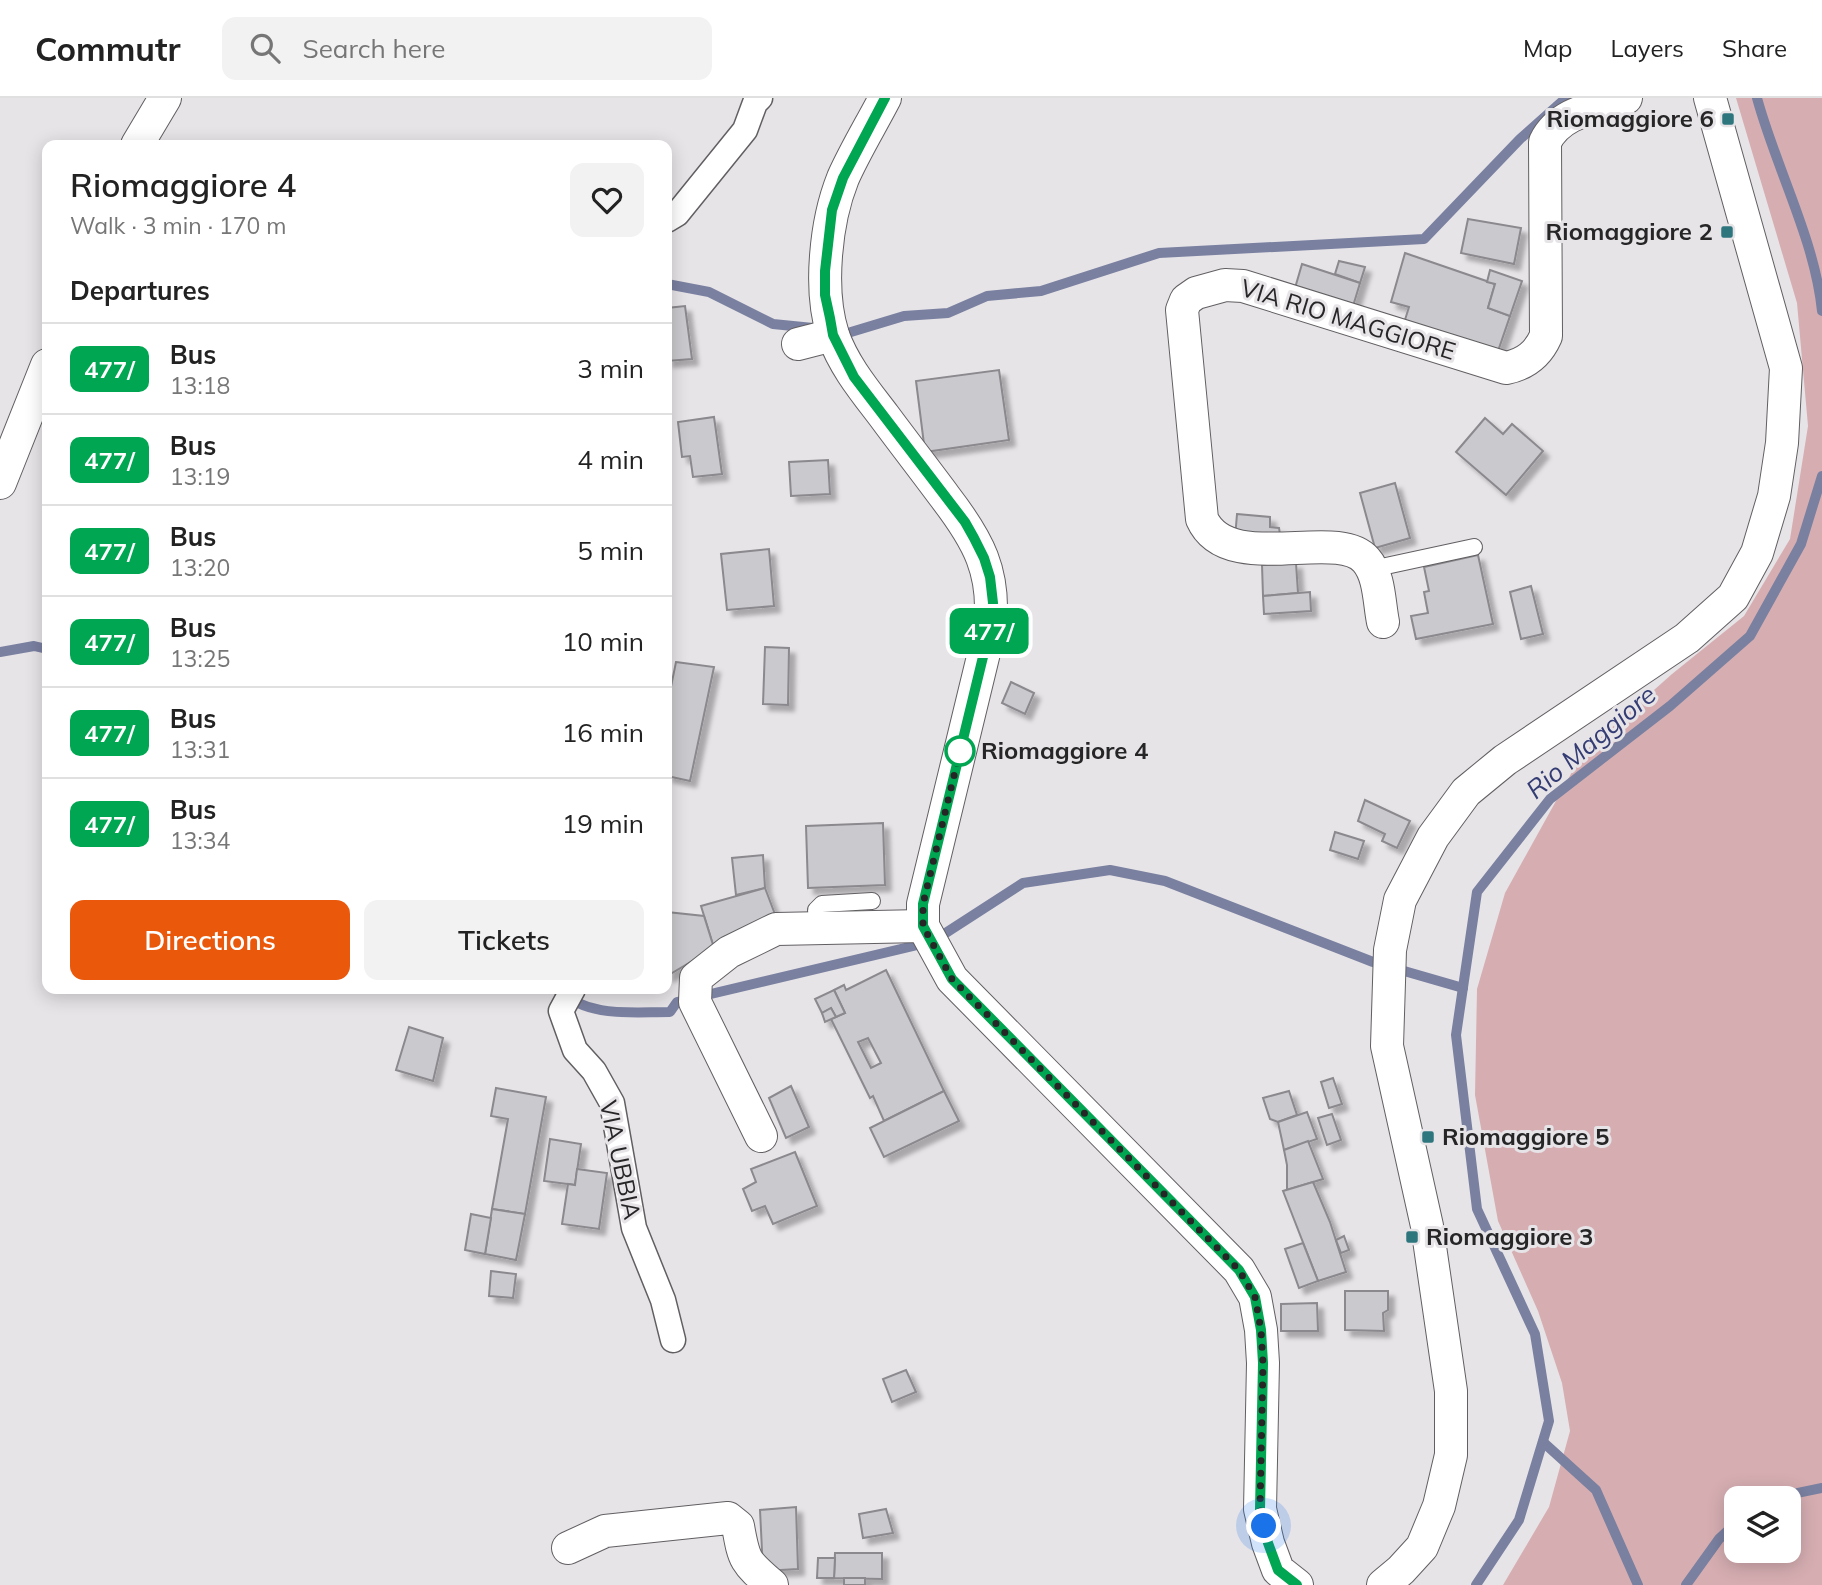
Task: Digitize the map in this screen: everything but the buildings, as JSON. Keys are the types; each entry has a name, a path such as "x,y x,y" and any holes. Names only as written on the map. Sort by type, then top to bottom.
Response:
{"street":[{"path":"140,140 165,98"},
{"path":"672,217 745,130 755,103 761,98"},
{"path":"885,98 843,178 832,210 825,295 833,335 854,377 965,522 984,558 990,577 993,603 990,628 923,904 923,926 952,979 1239,1270 1255,1297 1263,1363 1260,1509 1278,1570 1297,1585"},
{"name":"VIA RIO MAGGIORE","path":"1372,569 1365,559 1349,550 1252,548 1219,540 1207,530 1202,519 1186,369 1182,310 1186,300 1196,293 1225,285 1243,286 1506,368 1518,365 1530,359 1540,349 1546,336 1545,142 1551,131 1567,117 1626,98"},
{"path":"1383,1585 1422,1547 1439,1506 1451,1455 1451,1391 1427,1226 1387,1046 1390,950 1400,900 1433,837 1466,792 1505,760 1686,638 1733,597 1757,553 1774,496 1782,443 1786,368 1710,98"},
{"path":"798,344 833,335"},
{"path":"0,483 42,379"},
{"path":"1372,569 1383,622"},
{"path":"761,1136 695,1002 696,978 729,952 776,929 923,926"},
{"name":"VIA UBBIA","path":"570,994 561,1011 575,1050 594,1071 612,1103 634,1228 663,1300 673,1340"},
{"path":"568,1548 606,1531 728,1518 738,1526 744,1557 752,1568 772,1585"}],"lane":[{"path":"1372,569 1474,547"},
{"path":"818,929 816,910 822,904 872,901"}],"shaded area":[{"path":"1736,98 1822,98 1822,1585 1503,1585 1549,1507 1570,1431 1562,1383 1538,1311 1498,1221 1475,1095 1477,989 1505,893 1582,754 1672,674 1744,616 1790,539 1808,426 1797,303"}],"waterway":[{"path":"851,332 904,316 948,313 987,296 1041,291 1159,253 1424,239 1520,139 1566,98"},
{"name":"Rio Maggiore","path":"1757,98 1812,258 1822,311"},
{"path":"672,285 709,292 773,324 813,328"},
{"name":"Rio Maggiore","path":"1476,1585 1519,1520 1549,1421 1535,1334 1477,1209 1456,1035 1477,892 1550,799 1670,706 1750,636 1801,544 1822,476"},
{"path":"0,652 34,646 42,648"},
{"path":"941,936 1023,883 1110,870 1165,881 1373,962 1463,988"},
{"path":"563,994 582,1005 596,1009 670,1012 677,1002 926,943"},
{"path":"1543,1442 1596,1490 1638,1585"},
{"path":"1801,1492 1822,1488"},
{"path":"1686,1585 1724,1534"}],"bus line":[{"name":"477/","path":"885,98 843,178 832,210 827,242 825,295 833,335 854,377 965,522 984,558 990,577 993,603 990,628 923,904 923,926 952,979 1239,1270 1255,1297 1263,1363 1260,1509 1278,1570 1297,1585"}],"place":[{"name":"Riomaggiore 6","path":"1728,119"},
{"name":"Riomaggiore 2","path":"1727,232"},
{"name":"Riomaggiore 4","path":"960,751"},
{"name":"Riomaggiore 5","path":"1428,1137"},
{"name":"Riomaggiore 3","path":"1412,1237"}],"route":[{"path":"960,751 923,904 923,926 952,979 1239,1270 1255,1297 1263,1363 1260,1509 1264,1526"}]}
